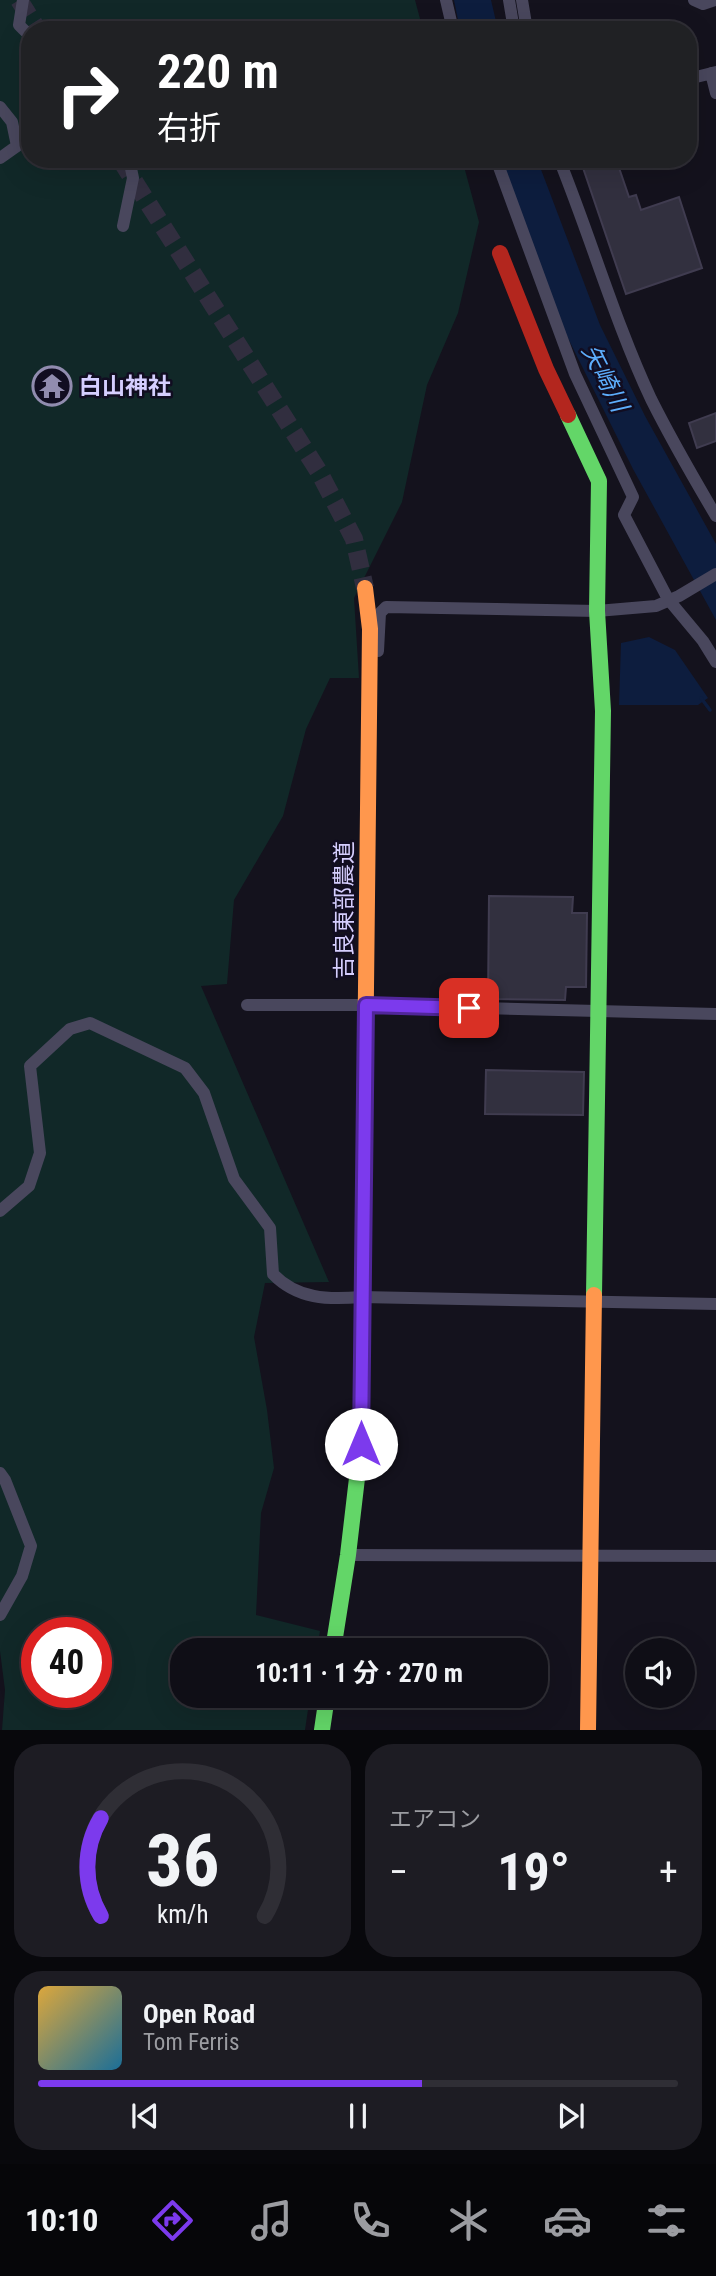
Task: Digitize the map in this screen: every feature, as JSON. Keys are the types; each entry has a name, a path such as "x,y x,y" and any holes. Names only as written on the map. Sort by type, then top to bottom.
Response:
{"street":[{"path":"21,27 19,25 23,0"},
{"path":"446,0 451,21"},
{"path":"509,0 512,21"},
{"path":"523,0 526,21"},
{"path":"694,0 703,4 715,0"},
{"path":"713,72 716,93"},
{"path":"0,107 12,122 17,146 0,158"},
{"path":"123,226 133,178 131,168"},
{"path":"499,168 575,374 633,497 624,515 716,662"},
{"path":"562,168 627,342 651,397 680,456 716,516"},
{"path":"500,253 545,369 599,481 597,611 603,711 588,1730"},
{"path":"368,670 377,660 380,613 386,607 597,611 656,606 716,574"},
{"name":"吉良東部農道","path":"335,1638 361,1444 370,629 365,588"},
{"path":"247,1005 366,1005 716,1014"},
{"path":"0,1211 29,1186 40,1153 30,1066 70,1029 90,1023 184,1068 204,1093 234,1179 270,1228 273,1274 296,1293 335,1300 361,1297 716,1304"},
{"path":"0,1473 31,1546 22,1576 0,1615"},
{"path":"348,1555 716,1556"},
{"path":"322,1730 325,1708"}],"green space":[{"path":"0,0 415,0 421,21 21,21 21,168 464,168 479,222 458,313 427,385 402,502 354,598 359,678 330,678 306,729 283,816 234,900 227,984 201,986 329,1282 265,1283 254,1337 274,1468 261,1513 256,1615 320,1631 319,1638 170,1638 170,1708 308,1708 305,1730 2,1730 5,1690 0,1651"}],"water":[{"path":"454,0 491,0 496,21 458,21"},
{"name":"矢崎川","path":"502,168 540,168 600,325 645,416 716,544 716,620 633,469 556,314"},
{"path":"649,637 675,650 708,698 698,705 619,705 621,643"}],"building":[{"path":"583,168 619,168 629,197 636,195 641,210 679,197 702,268 626,294"},
{"path":"716,413 716,441 697,448 689,423"},
{"path":"489,896 573,897 572,913 587,913 586,987 566,987 565,1000 488,999"},
{"path":"486,1070 584,1072 583,1115 485,1114"}],"waterway":[{"path":"701,698 710,710"}],"tunnel":[{"path":"19,0 32,21"},
{"path":"126,168 319,472 354,539 365,588"}],"traffic: fast":[{"path":"568,415 599,481 597,611 603,711 594,1295"},
{"path":"335,1638 361,1444 365,1077"},
{"path":"322,1730 325,1708"}],"traffic: slow":[{"path":"365,588 370,629 365,1077"},
{"path":"588,1730 594,1295"}],"traffic: jam":[{"path":"500,253 546,369 568,415"}],"place":[{"name":"白山神社","path":"52,386"}],"route":[{"path":"361,1444 366,1005 469,1008"}]}
